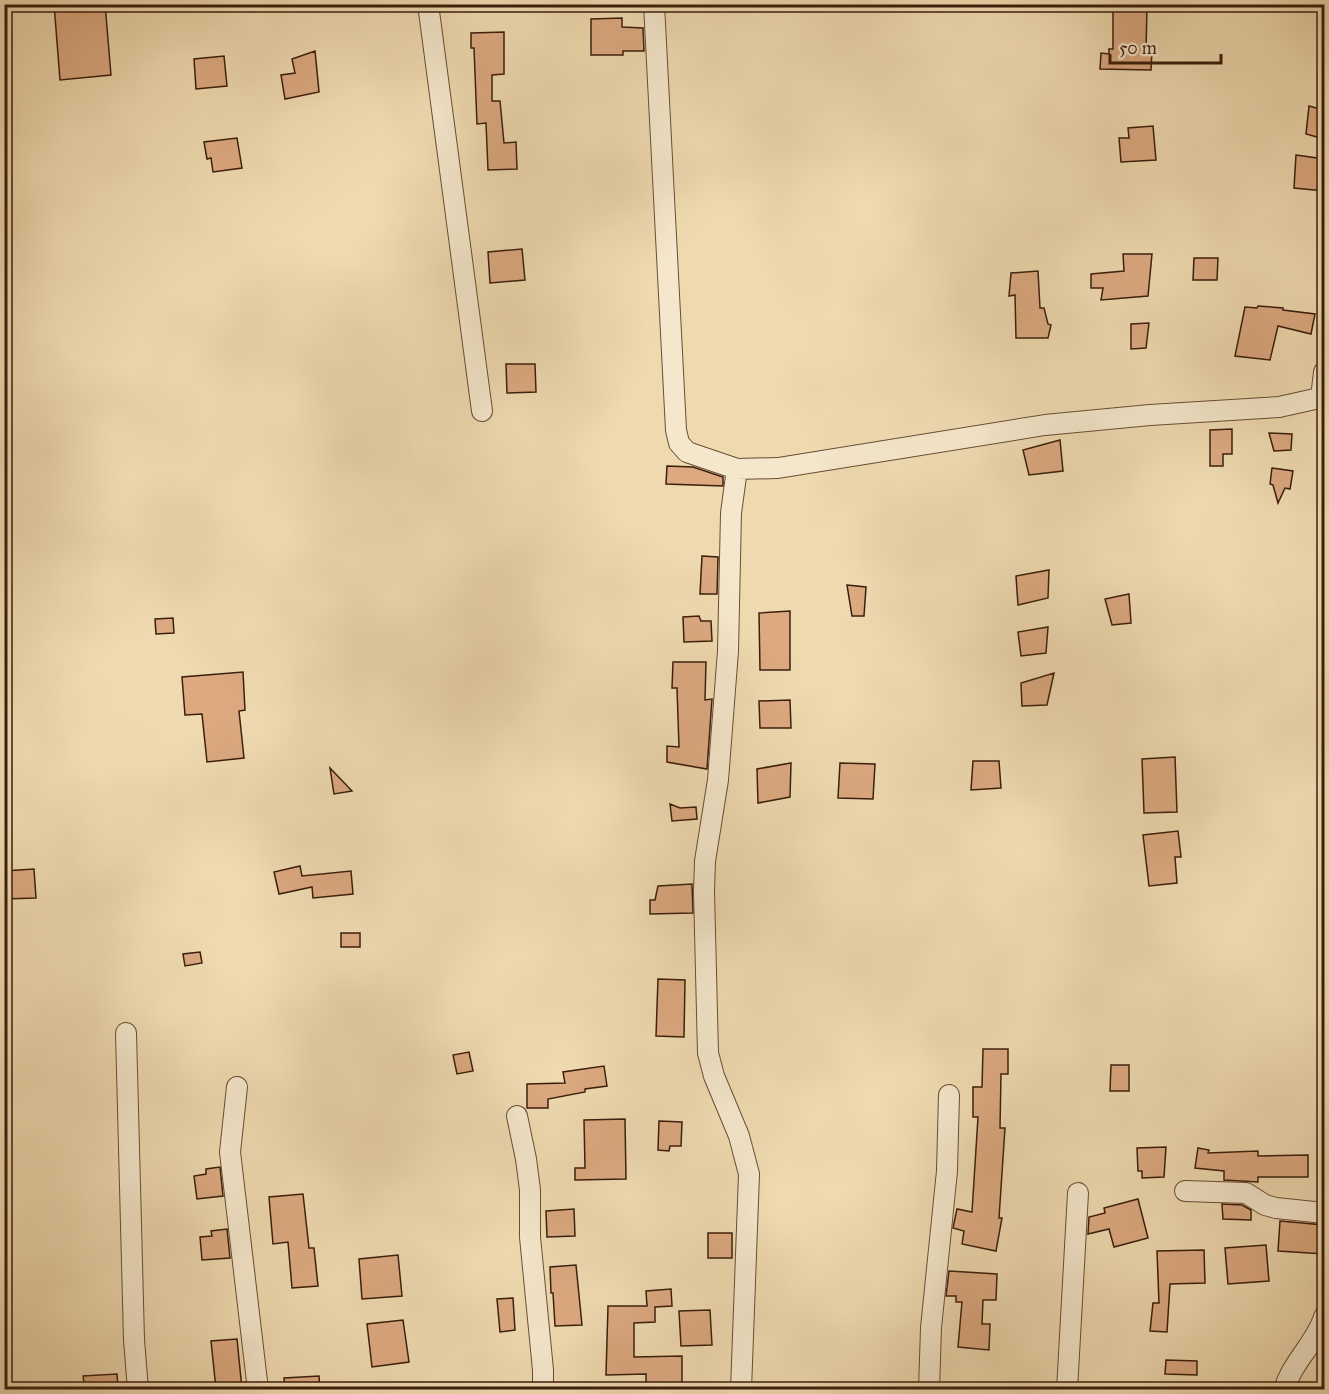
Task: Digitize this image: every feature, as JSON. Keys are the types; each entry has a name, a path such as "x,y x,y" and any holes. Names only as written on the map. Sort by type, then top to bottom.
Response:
{"street":[{"path":"428,4 482,411"},
{"path":"654,4 676,430 679,443 687,452 737,469 778,468 1045,425 1150,415 1279,407 1323,398 1324,372"},
{"path":"737,469 731,513 728,651 718,780 705,861 704,891 708,1053 714,1076 739,1136 748,1174 741,1389"},
{"path":"126,1033 134,1340 138,1389"},
{"path":"237,1087 230,1152 258,1389"},
{"path":"929,1389 931,1328 947,1172 949,1095"},
{"path":"517,1116 530,1190 530,1238 543,1389"},
{"path":"1185,1191 1246,1193 1264,1205 1324,1213"},
{"path":"1067,1389 1078,1194"},
{"path":"1284,1389 1300,1356 1322,1325 1324,1317"}],"building":[{"path":"54,4 105,4 111,75 60,80"},
{"path":"1113,8 1147,9 1146,50 1152,50 1151,70 1100,69 1101,53 1109,54 1109,49 1113,49"},
{"path":"622,18 622,27 643,28 644,51 623,51 623,55 591,55 591,19"},
{"path":"504,32 504,74 492,75 492,101 500,101 504,143 516,142 517,169 488,170 486,123 477,124 474,48 471,48 471,33"},
{"path":"315,51 319,92 285,99 281,75 295,73 292,59"},
{"path":"224,56 227,86 196,89 194,59"},
{"path":"1309,106 1324,110 1324,139 1306,134"},
{"path":"1153,126 1156,160 1121,162 1119,138 1129,138 1128,128"},
{"path":"237,138 242,168 213,172 211,158 207,159 204,142"},
{"path":"1296,155 1324,159 1324,191 1294,188"},
{"path":"522,249 525,280 490,283 488,252"},
{"path":"1123,254 1152,254 1148,296 1101,300 1103,288 1091,288 1091,274 1124,271"},
{"path":"1194,258 1218,258 1217,280 1193,280"},
{"path":"1038,271 1040,308 1044,308 1048,324 1051,325 1048,338 1016,338 1015,295 1009,296 1011,273"},
{"path":"1258,306 1315,314 1311,334 1278,326 1270,360 1235,356 1245,307 1257,308"},
{"path":"1149,323 1146,348 1131,349 1131,324"},
{"path":"506,364 535,364 536,392 507,393"},
{"path":"1232,429 1232,454 1223,454 1223,466 1210,466 1210,430"},
{"path":"1269,433 1292,434 1291,450 1274,451"},
{"path":"1060,440 1063,471 1029,475 1023,450"},
{"path":"667,466 693,467 723,477 723,486 666,484"},
{"path":"1272,468 1293,471 1290,489 1285,488 1278,503 1273,485 1270,484"},
{"path":"702,556 718,557 717,594 700,594"},
{"path":"1049,570 1048,598 1018,605 1016,576"},
{"path":"847,585 866,587 864,616 852,616"},
{"path":"1129,594 1131,623 1112,625 1105,599"},
{"path":"790,611 790,670 760,670 759,613"},
{"path":"699,616 701,621 711,621 712,641 684,642 683,617"},
{"path":"173,618 174,633 156,634 155,619"},
{"path":"1048,627 1046,653 1021,656 1018,632"},
{"path":"673,662 706,662 705,700 712,699 707,769 667,762 667,746 679,747 677,688 672,688"},
{"path":"243,672 245,710 239,711 244,758 207,762 202,714 185,715 182,677"},
{"path":"1054,673 1047,705 1022,706 1021,683"},
{"path":"790,700 791,728 760,728 759,701"},
{"path":"1175,757 1177,812 1144,813 1142,759"},
{"path":"973,761 999,761 1001,788 971,790"},
{"path":"791,763 790,797 758,803 757,769"},
{"path":"840,763 875,764 873,799 838,798"},
{"path":"330,768 352,791 334,794"},
{"path":"670,804 680,808 696,807 697,819 672,821"},
{"path":"1178,831 1181,857 1175,857 1177,883 1149,886 1143,835"},
{"path":"300,866 302,876 351,871 353,894 313,898 312,887 279,894 274,872"},
{"path":"34,869 36,898 4,899 4,871"},
{"path":"692,884 693,913 650,914 650,900 655,900 658,886"},
{"path":"341,933 360,933 360,947 341,947"},
{"path":"200,952 202,963 185,966 183,954"},
{"path":"658,979 685,980 684,1037 656,1036"},
{"path":"983,1049 1008,1049 1008,1074 1001,1074 1000,1128 1005,1128 999,1218 1002,1218 996,1251 962,1244 964,1231 953,1228 957,1209 972,1212 978,1117 973,1117 973,1087 982,1087"},
{"path":"469,1052 473,1071 457,1074 453,1055"},
{"path":"1111,1065 1129,1065 1129,1091 1110,1091"},
{"path":"604,1066 607,1086 585,1089 585,1092 548,1099 548,1108 527,1108 527,1084 565,1083 563,1072"},
{"path":"625,1119 626,1179 575,1180 575,1168 585,1168 584,1120"},
{"path":"659,1121 682,1122 681,1146 670,1146 669,1151 658,1150"},
{"path":"1166,1147 1164,1177 1142,1178 1142,1171 1138,1171 1137,1148"},
{"path":"1198,1148 1209,1150 1208,1153 1258,1151 1258,1156 1308,1155 1308,1177 1258,1177 1258,1182 1224,1180 1224,1171 1195,1168"},
{"path":"220,1167 223,1196 197,1199 194,1176 206,1174 206,1169"},
{"path":"303,1194 309,1248 314,1248 318,1286 292,1288 288,1242 273,1244 269,1197"},
{"path":"1138,1199 1148,1238 1114,1247 1109,1229 1088,1234 1089,1217 1105,1213 1104,1208"},
{"path":"1222,1204 1242,1205 1251,1210 1251,1220 1223,1219"},
{"path":"574,1209 575,1236 547,1237 546,1211"},
{"path":"1280,1221 1324,1225 1324,1254 1278,1251"},
{"path":"227,1229 230,1258 202,1260 200,1237 212,1236 211,1231"},
{"path":"708,1233 732,1233 732,1258 708,1258"},
{"path":"1266,1245 1269,1281 1228,1284 1225,1248"},
{"path":"1204,1250 1205,1283 1170,1284 1167,1332 1150,1331 1153,1303 1159,1303 1157,1251"},
{"path":"398,1255 402,1296 362,1299 359,1259"},
{"path":"576,1265 582,1325 555,1326 550,1267"},
{"path":"949,1271 997,1274 996,1300 983,1300 982,1324 990,1324 989,1350 958,1347 962,1302 956,1302 956,1296 946,1296"},
{"path":"671,1289 672,1306 655,1307 655,1322 634,1323 634,1357 682,1356 682,1385 646,1385 646,1374 606,1375 608,1306 647,1306 646,1291"},
{"path":"513,1298 515,1330 500,1332 497,1299"},
{"path":"710,1310 712,1345 681,1346 679,1311"},
{"path":"403,1320 409,1362 372,1367 367,1324"},
{"path":"237,1339 242,1389 216,1389 211,1341"},
{"path":"1166,1360 1197,1361 1197,1375 1165,1374"},
{"path":"117,1374 118,1389 85,1389 83,1376"},
{"path":"319,1376 320,1389 285,1389 284,1378"}]}
